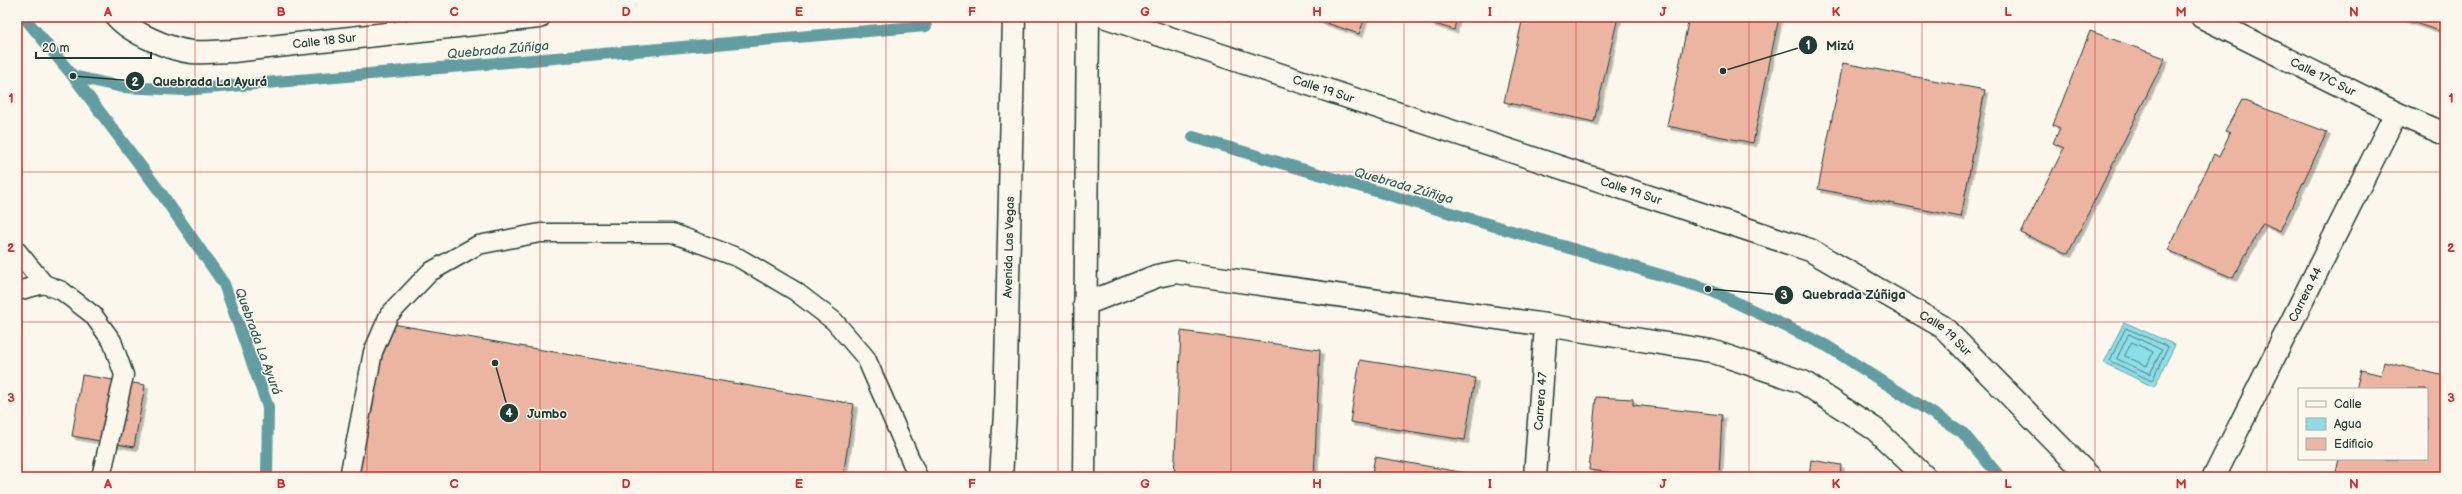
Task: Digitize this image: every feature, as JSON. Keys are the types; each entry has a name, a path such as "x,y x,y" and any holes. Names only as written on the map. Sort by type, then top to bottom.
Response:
{"street":[{"name":"Calle 18 Sur","path":"117,17 123,23 154,40 191,52 233,51 539,17"},
{"name":"Avenida Las Vegas","path":"1001,477 1005,413 1014,17"},
{"path":"1084,477 1088,17"},
{"name":"Calle 19 Sur","path":"1106,17 1810,250 1943,327 2090,477"},
{"name":"Calle 17C Sur","path":"2202,17 2396,113 2445,134"},
{"name":"Carrera 44","path":"2214,477 2396,113"},
{"path":"1085,304 1157,276 1176,272 1546,325 1711,351 1803,382 1876,430 1925,477"},
{"name":"Carrera 47","path":"1535,477 1546,325"}],"lane":[{"path":"349,477 373,352 389,316 430,272 478,245 540,233 672,233 739,258 795,291 834,321 866,358 918,477"},
{"path":"17,251 44,284 62,291 93,314 112,341 124,375 101,477"},
{"path":"17,291 44,284"}],"water":[{"path":"2124,322 2175,345 2154,387 2104,363"}],"building":[{"path":"1309,17 1365,17 1359,34"},
{"path":"1413,17 1457,17 1454,30"},
{"path":"1523,17 1618,17 1594,122 1504,102"},
{"path":"1689,17 1779,17 1753,143 1667,126"},
{"path":"2397,17 2445,17 2445,33"},
{"path":"2090,31 2165,58 2068,254 2021,233 2064,148 2053,143 2060,128 2053,125"},
{"path":"1843,63 1985,90 1961,217 1818,189"},
{"path":"2242,100 2327,132 2280,231 2263,223 2233,278 2168,250 2214,154 2219,157 2230,133 2225,131"},
{"path":"381,322 854,404 843,477 348,477"},
{"path":"1181,331 1320,350 1314,477 1174,477"},
{"path":"1360,360 1475,378 1465,440 1350,422"},
{"path":"2384,362 2445,376 2445,477 2335,477 2339,460 2428,460 2428,388 2356,388 2361,370 2381,375"},
{"path":"82,375 145,385 134,447 72,436"},
{"path":"1596,397 1633,399 1633,405 1722,415 1719,477 1651,477 1589,470"},
{"path":"1375,457 1477,475 1476,477 1371,477"},
{"path":"1811,460 1841,465 1840,476 1845,477 1809,477"}],"waterway":[{"name":"Quebrada La Ayurá","path":"24,17 73,76 161,193 224,284 268,407 267,477"},
{"name":"Quebrada Zúñiga","path":"73,76 122,87 184,90 926,26"},
{"name":"Quebrada Zúñiga","path":"1193,137 1708,289 1827,346 1962,432 2000,477"}],"place":[{"name":"Mizú","path":"1723,71"},
{"name":"Quebrada La Ayurá","path":"73,76"},
{"name":"Quebrada Zúñiga","path":"1708,289"},
{"name":"Jumbo","path":"495,363"}]}
